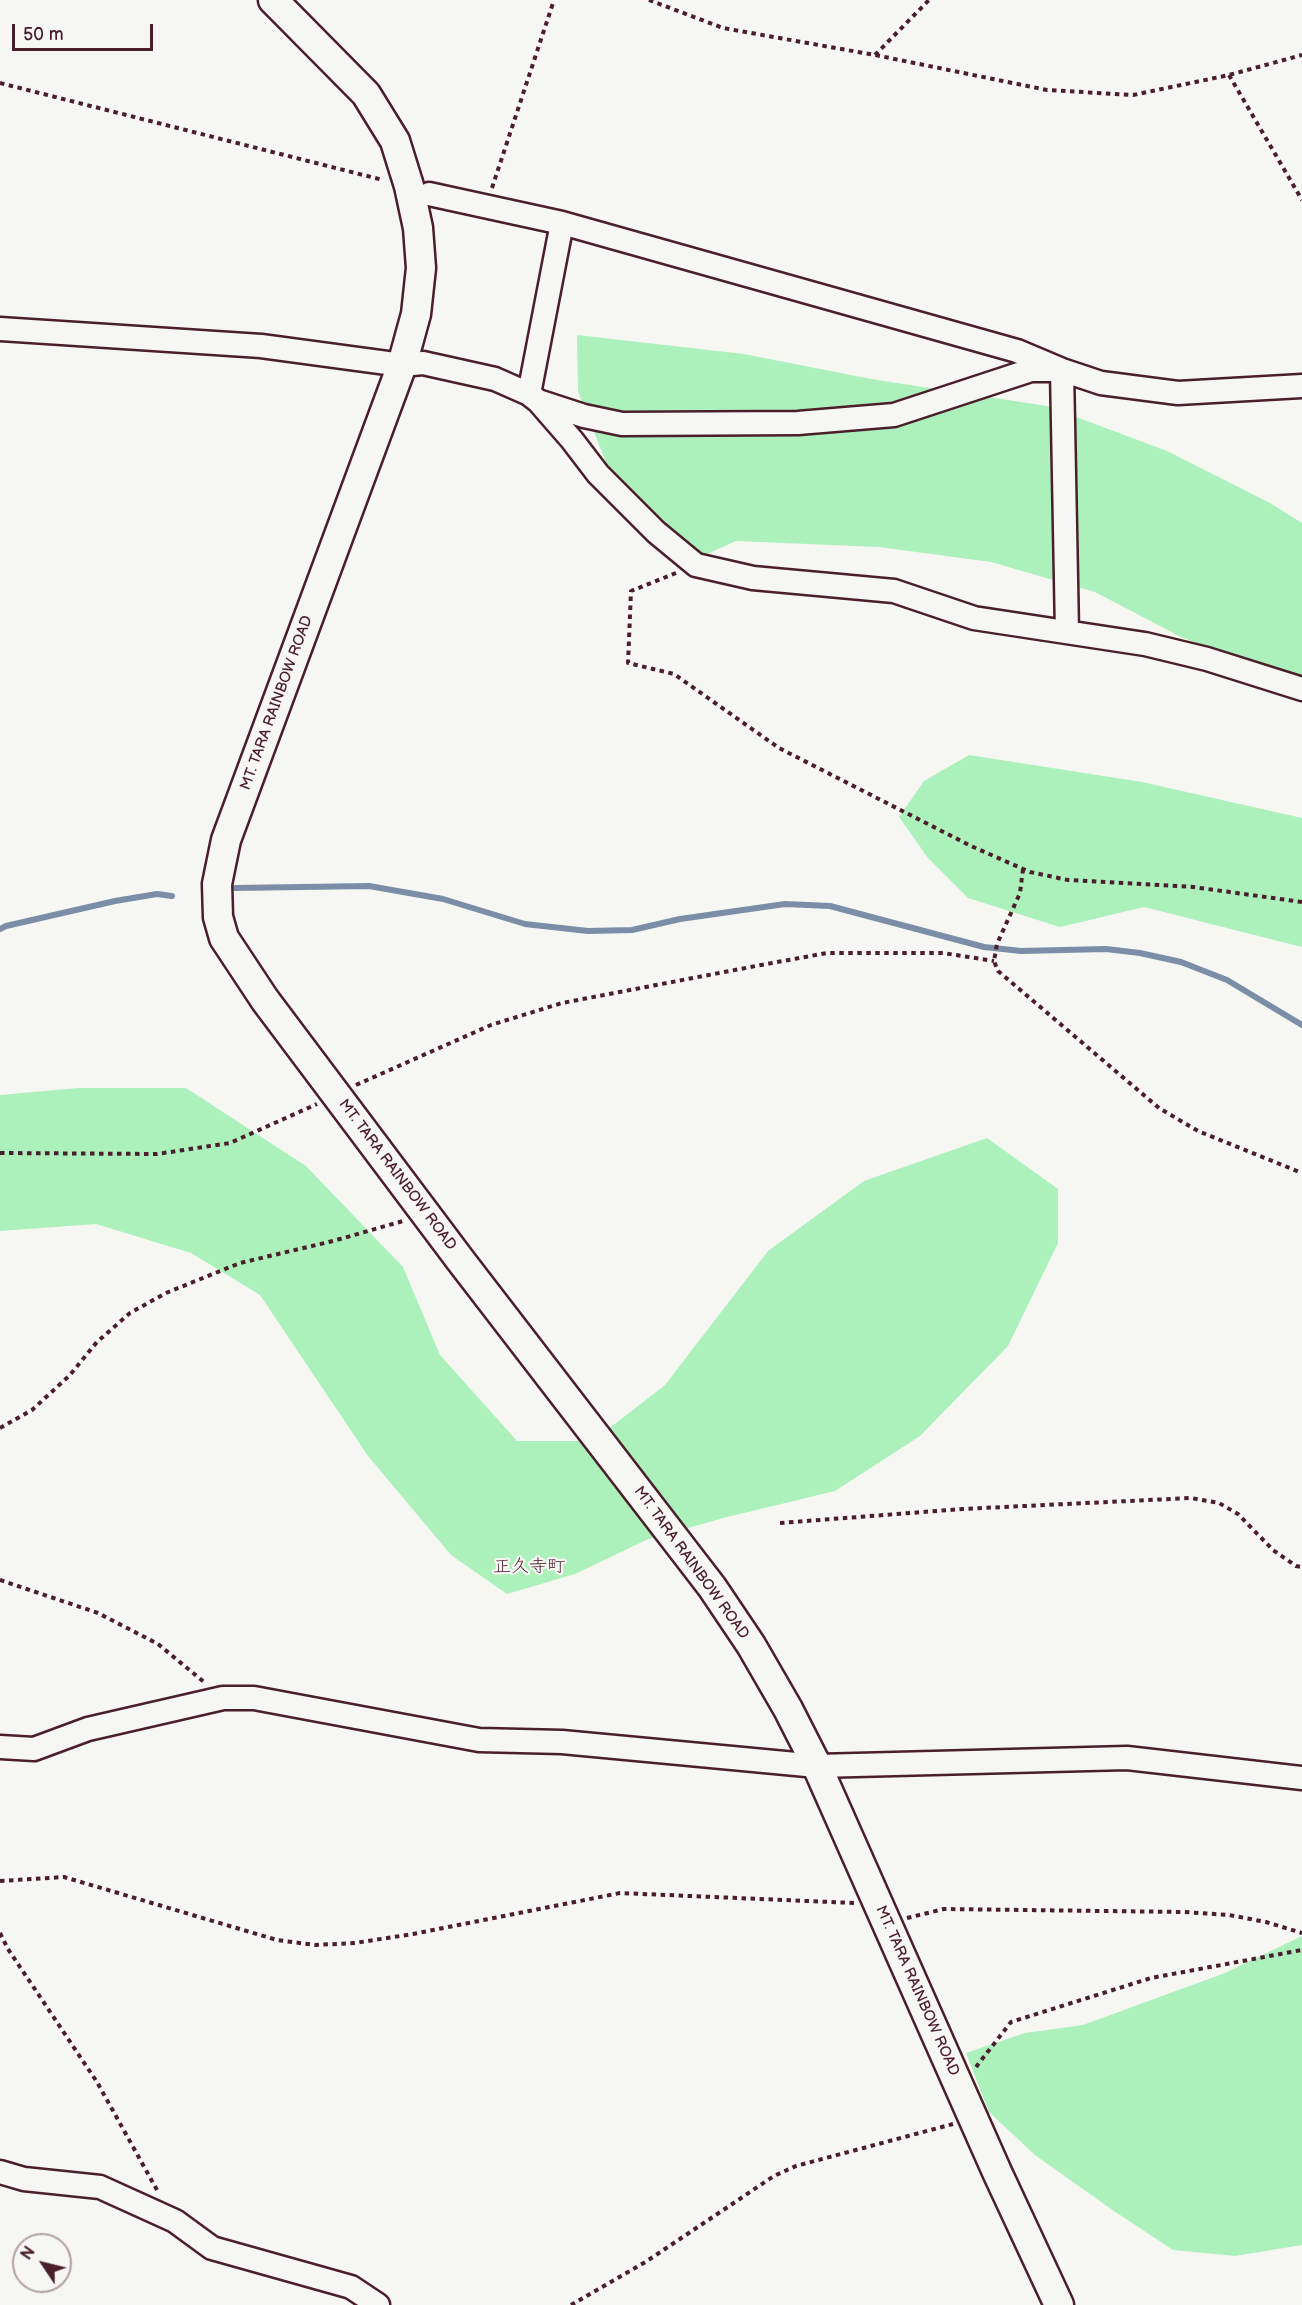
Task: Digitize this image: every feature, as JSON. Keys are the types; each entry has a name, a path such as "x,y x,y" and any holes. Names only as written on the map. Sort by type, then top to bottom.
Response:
{"street":[{"name":"MT. TARA RAINBOW ROAD","path":"273,0 366,94 395,141 409,186 418,228 422,268 416,314 402,365 226,840 217,884 218,917 224,938 265,1000 712,1587 756,1654 817,1766 1059,2305"},
{"path":"429,194 562,223 1017,351 1101,383 1178,393 1302,386"},
{"path":"533,397 562,223"},
{"path":"0,328 261,346 402,365 423,363 495,378 533,397 584,416 622,424 798,423 894,415 1031,370 1062,370"},
{"path":"1062,370 1067,632"},
{"path":"533,397 572,440 598,474 656,532 696,565 753,578 894,591 974,618 1145,644 1207,659 1302,689"},
{"path":"0,1747 34,1749 88,1730 223,1698 254,1698 479,1740 562,1742 817,1766 1127,1758 1302,1779"},
{"path":"0,2172 24,2179 100,2187 175,2221 212,2248 351,2287 378,2305"}],"path":[{"path":"486,206 554,0"},
{"path":"649,0 723,28 875,55 1047,90 1133,95 1229,75 1302,55"},
{"path":"875,55 929,0"},
{"path":"1229,75 1302,200"},
{"path":"0,83 387,181"},
{"path":"696,565 631,591 628,663 674,674 779,748 971,846 1023,869 1068,879 1192,887 1302,902"},
{"path":"1023,869 1020,893 997,944 994,960 998,971 1035,1005 1159,1108 1198,1131 1302,1173"},
{"path":"0,1153 158,1154 230,1143 491,1024 562,1003 827,953 943,953 994,960"},
{"path":"0,1428 32,1410 69,1376 97,1342 130,1313 166,1293 240,1263 333,1241 427,1214"},
{"path":"780,1523 962,1509 1191,1498 1220,1503 1238,1514 1273,1550 1296,1566 1302,1567"},
{"path":"0,1580 98,1613 158,1644 223,1698"},
{"path":"0,1881 64,1877 277,1940 315,1945 355,1943 412,1934 620,1893 882,1914 944,1909 1184,1912 1229,1915 1266,1922 1302,1933"},
{"path":"0,1933 97,2082 175,2221"},
{"path":"961,2087 1011,2022 1150,1978 1302,1950"},
{"path":"571,2305 647,2261 781,2173 796,2166 974,2118"}],"green space":[{"path":"577,335 744,354 871,379 1047,406 1167,451 1270,503 1302,523 1302,677 1277,675 1181,637 1095,592 991,562 879,547 736,541 680,566 656,539 607,465 578,391"},
{"path":"969,755 1142,782 1302,818 1302,947 1144,907 1060,927 968,898 928,858 899,817 924,781"},
{"path":"78,1088 186,1088 306,1166 403,1267 440,1355 517,1441 593,1441 665,1385 768,1251 864,1181 987,1138 1058,1189 1058,1243 1008,1346 920,1436 835,1491 723,1518 646,1540 575,1574 507,1594 451,1555 368,1456 260,1295 191,1253 96,1224 0,1231 0,1095"},
{"path":"1302,1936 1302,2245 1235,2256 1173,2250 1035,2155 989,2112 966,2053 1025,2033 1083,2025 1225,1973"}],"waterway":[{"path":"234,888 369,886 443,899 525,924 588,931 632,930 680,919 785,904 830,906 984,947 1021,951 1106,949 1140,953 1181,962 1227,980 1302,1025"},
{"path":"0,929 115,901 157,894 172,896"}],"district":[{"name":"正久寺町","path":"529,1567"}]}
